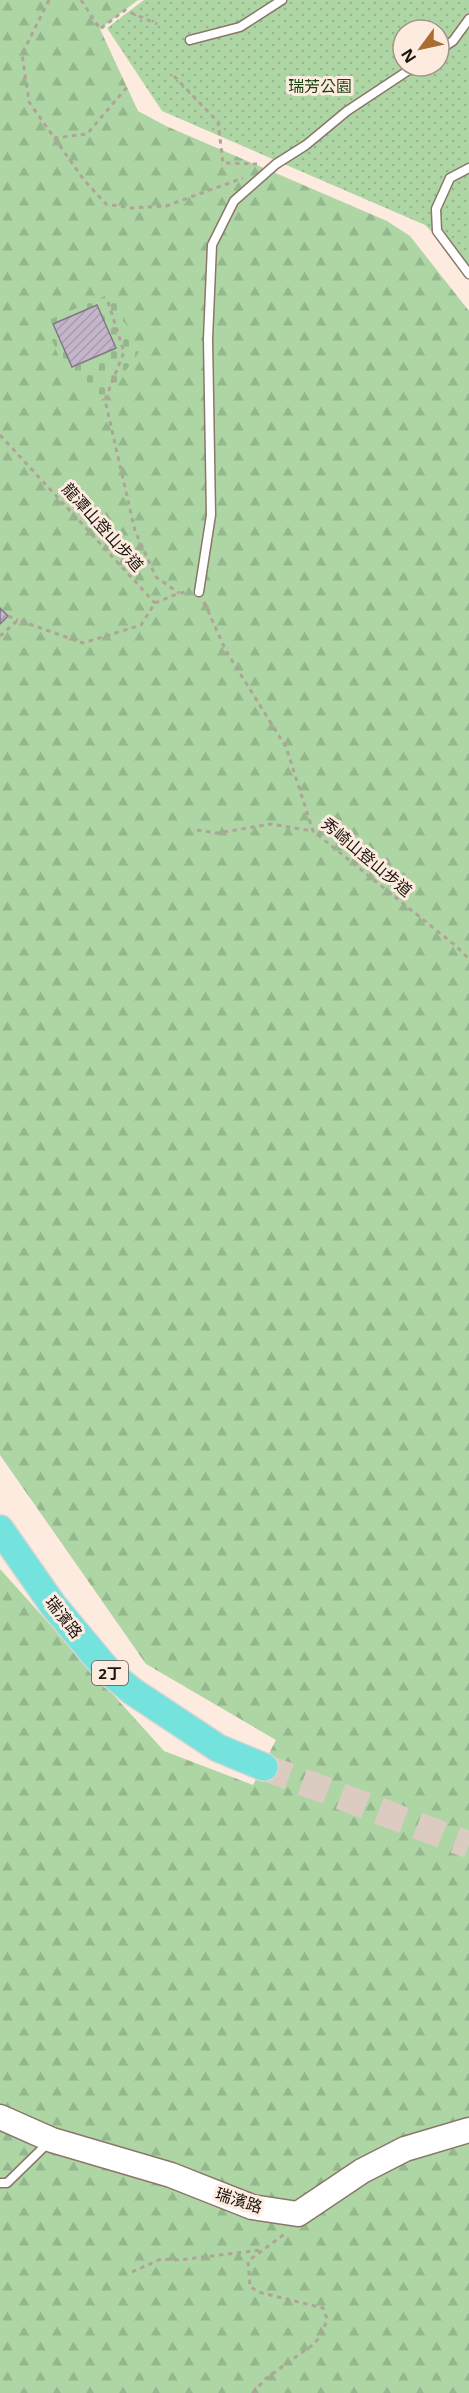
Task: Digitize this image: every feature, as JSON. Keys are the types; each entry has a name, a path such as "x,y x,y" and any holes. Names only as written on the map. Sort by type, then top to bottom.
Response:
{"main road":[{"name":"瑞濱路","path":"0,1529 53,1605 108,1671 132,1690 218,1748 264,1767"}],"street":[{"name":"瑞濱路","path":"0,2117 52,2140 171,2175 252,2207 298,2214"},
{"path":"298,2214 362,2171 405,2149 469,2130"}],"lane":[{"path":"190,40 240,27 282,0"},
{"path":"451,42 469,19"},
{"path":"199,592 211,516 208,339 212,245 234,201 276,164 306,145 347,111 397,78"},
{"path":"469,168 450,178 436,209 436,231 469,274"},
{"path":"0,2183 7,2183 52,2140"}],"path":[{"path":"49,0 22,54 29,102 84,180 106,204 132,207 166,206 240,177 257,181"},
{"path":"81,0 100,29 125,10 157,24"},
{"path":"174,76 218,122 223,163 276,164"},
{"path":"54,138 87,134 128,86"},
{"path":"108,302 124,352 105,400 135,531 156,577 179,593"},
{"name":"龍潭山登山步道","path":"0,435 155,603"},
{"path":"8,616 83,643 141,625 155,603 179,593 199,592"},
{"name":"秀崎山登山步道","path":"199,592 226,651 286,747 313,831 456,946 469,960"},
{"path":"0,636 18,620"},
{"path":"196,830 217,833 271,824 313,831"},
{"path":"253,2393 265,2379 314,2344 322,2334 327,2319 323,2308 262,2293 250,2287 248,2261 288,2232 298,2214"},
{"path":"132,2272 161,2259 179,2260 262,2250"}],"green space":[{"path":"0,0 138,0 100,29 138,111 166,126 387,221 410,236 469,311 469,2393 0,2393 0,1569 164,1751 253,1785 276,1740 146,1664 0,1455"},
{"name":"瑞芳公園","path":"144,0 469,0 469,269 425,225 162,111 107,28"},
{"path":"112,293 139,352 105,400 66,373 44,322"}],"building":[{"path":"97,305 116,348 72,367 53,324"},
{"path":"0,608 8,616 0,624"}],"tunnel":[{"path":"264,1767 469,1845"}]}
